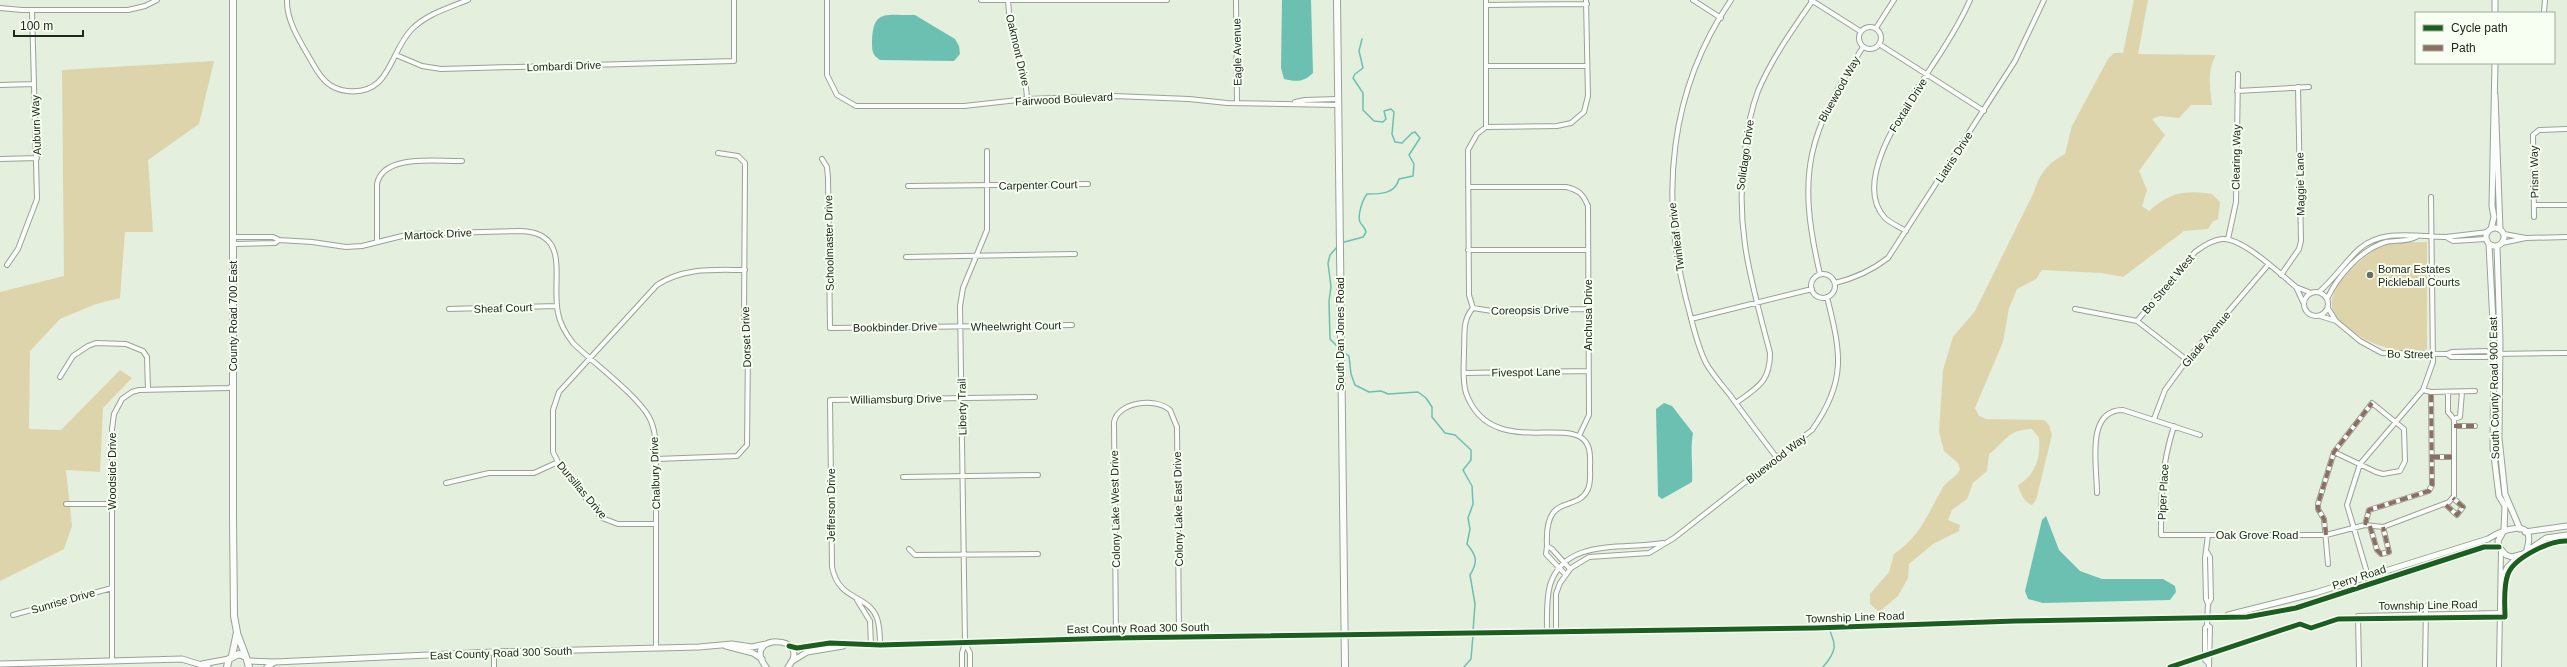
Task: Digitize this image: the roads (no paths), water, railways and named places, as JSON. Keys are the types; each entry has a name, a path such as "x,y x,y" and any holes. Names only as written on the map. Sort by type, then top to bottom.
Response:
{"main road":[{"name":"County Road 700 East","path":"233,0 234,616 237,632 248,662"},
{"name":"South Dan Jones Road","path":"1337,0 1345,667"},
{"name":"County Road 700 East","path":"227,667 237,632"},
{"path":"230,657 239,654 248,662"}],"street":[{"path":"0,8 32,10 128,10 145,6 157,0"},
{"path":"287,0 289,14 307,53 321,78 334,88 355,91 371,87 387,74 407,34 423,20 468,0"},
{"name":"Lombardi Drive","path":"396,55 417,64 441,69 734,62 734,0"},
{"name":"Fairwood Boulevard","path":"827,0 827,75 837,95 850,104 862,107 964,106 1027,99 1137,96 1237,103 1294,103 1305,100 1338,102"},
{"path":"981,0 1167,0"},
{"name":"Eagle Avenue","path":"1236,0 1237,103"},
{"path":"1486,0 1486,127"},
{"path":"1693,0 1721,18"},
{"name":"Twinleaf Drive","path":"1731,0 1703,52 1685,99 1673,158 1671,192 1673,232 1676,256 1691,319 1706,364 1777,458"},
{"path":"1812,0 1860,32"},
{"name":"Solidago Drive","path":"1736,403 1762,384 1768,375 1770,353 1742,238 1740,213 1740,174 1747,135 1758,91 1784,41 1812,0"},
{"path":"1876,28 1894,0"},
{"name":"Foxtail Drive","path":"1906,231 1886,219 1879,208 1875,191 1880,158 1893,126 1959,24 1970,0"},
{"name":"Liatris Drive","path":"1835,283 1858,277 1874,270 1888,258 2015,62 2044,0"},
{"path":"2495,0 2495,12"},
{"path":"2544,12 2545,0"},
{"name":"Oakmont Drive","path":"1008,1 1010,26 1026,75 1027,99"},
{"path":"1486,5 1586,2 1587,106 1578,118 1558,126 1486,127 1477,134 1468,150 1469,295 1473,308 1465,321 1464,373 1466,393 1477,412 1493,426 1517,433 1569,433 1579,436 1589,448 1588,489 1583,496 1564,503 1551,515 1547,521 1546,554 1565,574"},
{"name":"Auburn Way","path":"8,265 18,248 37,199 32,10"},
{"path":"1866,27 1876,28 1881,36 1879,44 1873,48 1863,47 1859,39 1860,32 1866,27"},
{"path":"1879,44 1984,111"},
{"name":"Bluewood Way","path":"1820,274 1808,214 1807,188 1810,158 1824,113 1863,47"},
{"path":"2486,238 2494,217 2492,191 2495,64"},
{"path":"1486,66 1587,66"},
{"name":"Clearing Way","path":"2228,239 2236,202 2238,74"},
{"path":"0,85 34,84"},
{"name":"Maggie Lane","path":"2281,275 2299,249 2301,241 2298,87"},
{"path":"2237,91 2309,87"},
{"path":"2494,90 2500,230 2504,234 2526,238"},
{"name":"Prism Way","path":"2534,217 2534,135 2539,130 2567,129"},
{"name":"Liberty Trail","path":"970,667 970,653 965,643 960,327 962,294 987,230 988,151"},
{"name":"Dorset Drive","path":"656,459 736,456 747,445 745,163 735,155 718,153"},
{"path":"0,159 37,158"},
{"name":"Schoolmaster Drive","path":"822,159 827,167 828,178 830,328"},
{"path":"378,242 377,184 385,169 399,162 462,161"},
{"name":"Carpenter Court","path":"908,186 1088,184"},
{"name":"Anchusa Drive","path":"1468,188 1566,188 1576,190 1581,193 1588,206 1589,415 1579,436"},
{"path":"2368,576 2352,528 2347,505 2360,464 2423,390 2432,362 2431,197"},
{"path":"2535,205 2567,205"},
{"path":"2228,239 2244,245 2296,287 2311,293 2319,292 2361,248 2389,236 2446,237 2490,230 2500,230"},
{"name":"Martock Drive","path":"233,237 273,237 279,240 312,242 346,247 362,246 410,234 521,231 538,233 548,240"},
{"path":"2502,243 2504,234"},
{"path":"2296,287 2307,314 2319,316 2328,308 2327,299 2336,284 2363,254 2378,245 2416,237"},
{"path":"2446,237 2453,241 2486,238"},
{"path":"2486,238 2489,244 2497,246 2502,243 2526,238 2567,237"},
{"name":"Bo Street West","path":"2137,321 2195,252 2207,243 2228,239"},
{"name":"Martock Drive","path":"233,244 275,243 279,240"},
{"name":"Chalbury Drive","path":"548,240 556,257 557,306 566,334 645,411 655,439 656,648"},
{"name":"South County Road 900 East","path":"2489,244 2493,448 2499,496 2505,506 2503,531"},
{"name":"South County Road 900 East","path":"2497,246 2500,354 2499,438 2505,494 2523,531"},
{"path":"1468,250 1588,250"},
{"path":"906,256 1075,254"},
{"name":"Glade Avenue","path":"2154,419 2165,390 2187,360 2268,265"},
{"name":"Dursillas Drive","path":"656,524 618,524 602,518 558,462 553,452 556,400 559,392 654,288 663,281 691,271 745,270"},
{"path":"1820,274 1830,277 1835,283 1834,291 1827,297 1817,296 1812,289 1813,280 1820,274"},
{"path":"1691,319 1812,289"},
{"path":"2319,292 2327,299"},
{"path":"2303,302 2311,293"},
{"name":"Bluewood Way","path":"1556,631 1555,606 1560,583 1570,569 1589,557 1649,553 1666,543 1812,430 1828,407 1837,379 1838,353 1827,297"},
{"name":"Sheaf Court","path":"448,309 557,306"},
{"name":"Coreopsis Drive","path":"1473,308 1492,311 1588,309"},
{"name":"Bo Street","path":"2328,308 2336,321 2360,341 2382,353 2447,354 2486,351 2492,354 2567,353"},
{"path":"2075,309 2137,321 2187,360"},
{"name":"Bo Street","path":"2319,316 2336,321"},
{"name":"Wheelwright Court","path":"960,327 1072,325"},
{"name":"Bookbinder Drive","path":"830,328 960,327"},
{"path":"60,377 73,356 88,346 96,344 126,344 143,351 147,357 148,390"},
{"path":"2492,354 2496,360 2495,378 2500,389"},
{"name":"Fivespot Lane","path":"1464,373 1588,371"},
{"name":"Woodside Drive","path":"112,660 112,504 114,414 125,395 132,392 148,390 229,388 233,384"},
{"path":"2423,390 2431,392 2475,391"},
{"path":"2383,528 2389,552 2381,554 2377,550 2367,525 2369,510 2428,491 2432,486 2431,392"},
{"path":"2367,525 2383,528 2446,505 2453,498 2454,419 2448,412 2448,392"},
{"path":"2454,419 2460,417 2462,412 2462,392"},
{"name":"Williamsburg Drive","path":"830,400 1035,397"},
{"name":"Jefferson Drive","path":"830,400 832,567 837,584 857,599 868,605 875,615 880,645"},
{"path":"2328,564 2324,519 2318,509 2318,504 2334,452 2372,403 2396,421 2404,430 2404,467 2400,471 2383,474 2334,452"},
{"name":"Colony Lake East Drive","path":"1146,404 1168,408 1174,416 1177,427 1179,636"},
{"name":"Colony Lake West Drive","path":"1116,638 1114,422 1116,414 1123,408 1146,404"},
{"path":"2097,493 2097,430 2105,414 2114,410 2123,410 2200,435"},
{"name":"Piper Place","path":"2161,536 2161,478 2165,455 2174,426"},
{"path":"2454,426 2475,426"},
{"path":"2432,457 2454,457"},
{"path":"446,484 489,473 534,473 558,462"},
{"path":"903,477 1038,475"},
{"path":"2446,505 2457,515 2463,507 2453,498"},
{"path":"66,504 112,504"},
{"name":"Oak Grove Road","path":"2161,536 2326,535 2367,525"},
{"name":"Perry Road","path":"2223,617 2368,576 2488,539 2503,531 2515,527 2523,531 2567,526"},
{"path":"2498,667 2500,548 2498,541 2503,531"},
{"path":"2523,531 2528,538 2527,549"},
{"path":"2208,535 2205,565 2206,599 2208,604 2207,624 2210,627 2209,665"},
{"path":"2500,581 2507,567 2527,549 2546,538 2567,535"},
{"name":"Bluewood Way","path":"1546,631 1550,585 1559,569 1565,563 1582,552 1597,548 1644,546 1666,543"},
{"path":"1547,546 1552,549 1570,569"},
{"name":"Perry Road","path":"2223,617 2252,617 2284,611 2484,547 2500,548 2506,556 2518,556"},
{"path":"908,549 915,555 1038,554"},
{"name":"Sunrise Drive","path":"13,615 112,588"},
{"name":"Jefferson Drive","path":"857,599 870,621 871,645"},
{"path":"1547,606 1555,606"},
{"path":"2425,667 2426,606"},
{"path":"2384,607 2470,606"},
{"name":"Township Line Road","path":"2359,667 2358,616 2498,613"},
{"name":"Township Line Road","path":"1488,632 1815,628 2015,621 2223,617"},
{"name":"East County Road 300 South","path":"248,662 494,652 726,646 766,644 778,640 789,646 797,648 830,643 846,645 880,645 1179,636 1488,632"},
{"path":"962,667 962,653 965,643"},
{"path":"766,644 761,654 766,667"},
{"name":"East County Road 300 South","path":"789,666 807,652 846,645"},
{"name":"East County Road 300 South","path":"726,646 753,653 762,659"},
{"path":"789,646 792,654 789,666"},
{"path":"494,652 494,667"},
{"path":"202,664 230,657"},
{"path":"0,664 182,659 208,667"},
{"name":"East County Road 300 South","path":"267,667 275,662"}],"water":[{"path":"1282,0 1311,0 1313,73 1303,80 1293,81 1284,79 1281,68"},
{"path":"889,15 915,15 955,39 959,46 960,54 954,61 880,60 875,56 872,50 872,42 873,31 878,19"},
{"path":"1664,403 1672,406 1693,433 1692,482 1662,499 1658,496 1656,409"},
{"path":"2046,516 2059,550 2080,571 2102,579 2163,579 2175,586 2176,592 2170,600 2043,603 2028,599 2025,591 2042,520"}],"waterway":[{"path":"1341,243 1363,237 1366,232 1360,222 1359,215 1362,203 1367,194 1387,192 1394,188 1399,179 1413,176 1414,164 1409,155 1420,138 1415,132 1402,143 1395,142 1392,134 1394,112 1391,109 1384,111 1386,119 1383,122 1374,121 1363,110 1363,93 1353,78 1355,74 1363,68 1359,51 1362,39"},
{"path":"1338,246 1330,255 1328,263 1331,287 1329,301 1330,339 1339,348"},
{"path":"1343,352 1349,356 1351,374 1355,385 1369,392 1381,391 1388,394 1418,392 1426,398 1432,407 1432,417 1445,433 1455,435 1471,450 1471,460 1463,470 1472,486 1473,504 1468,518 1470,529 1467,544 1473,552 1475,559 1470,575 1475,604 1473,631"},
{"path":"1823,667 1833,651 1834,645 1830,626 1831,620 1837,616"},
{"path":"1464,667 1471,659 1473,635"}],"place":[{"name":"Bomar Estates Pickleball Courts","path":"2370,275"}]}
